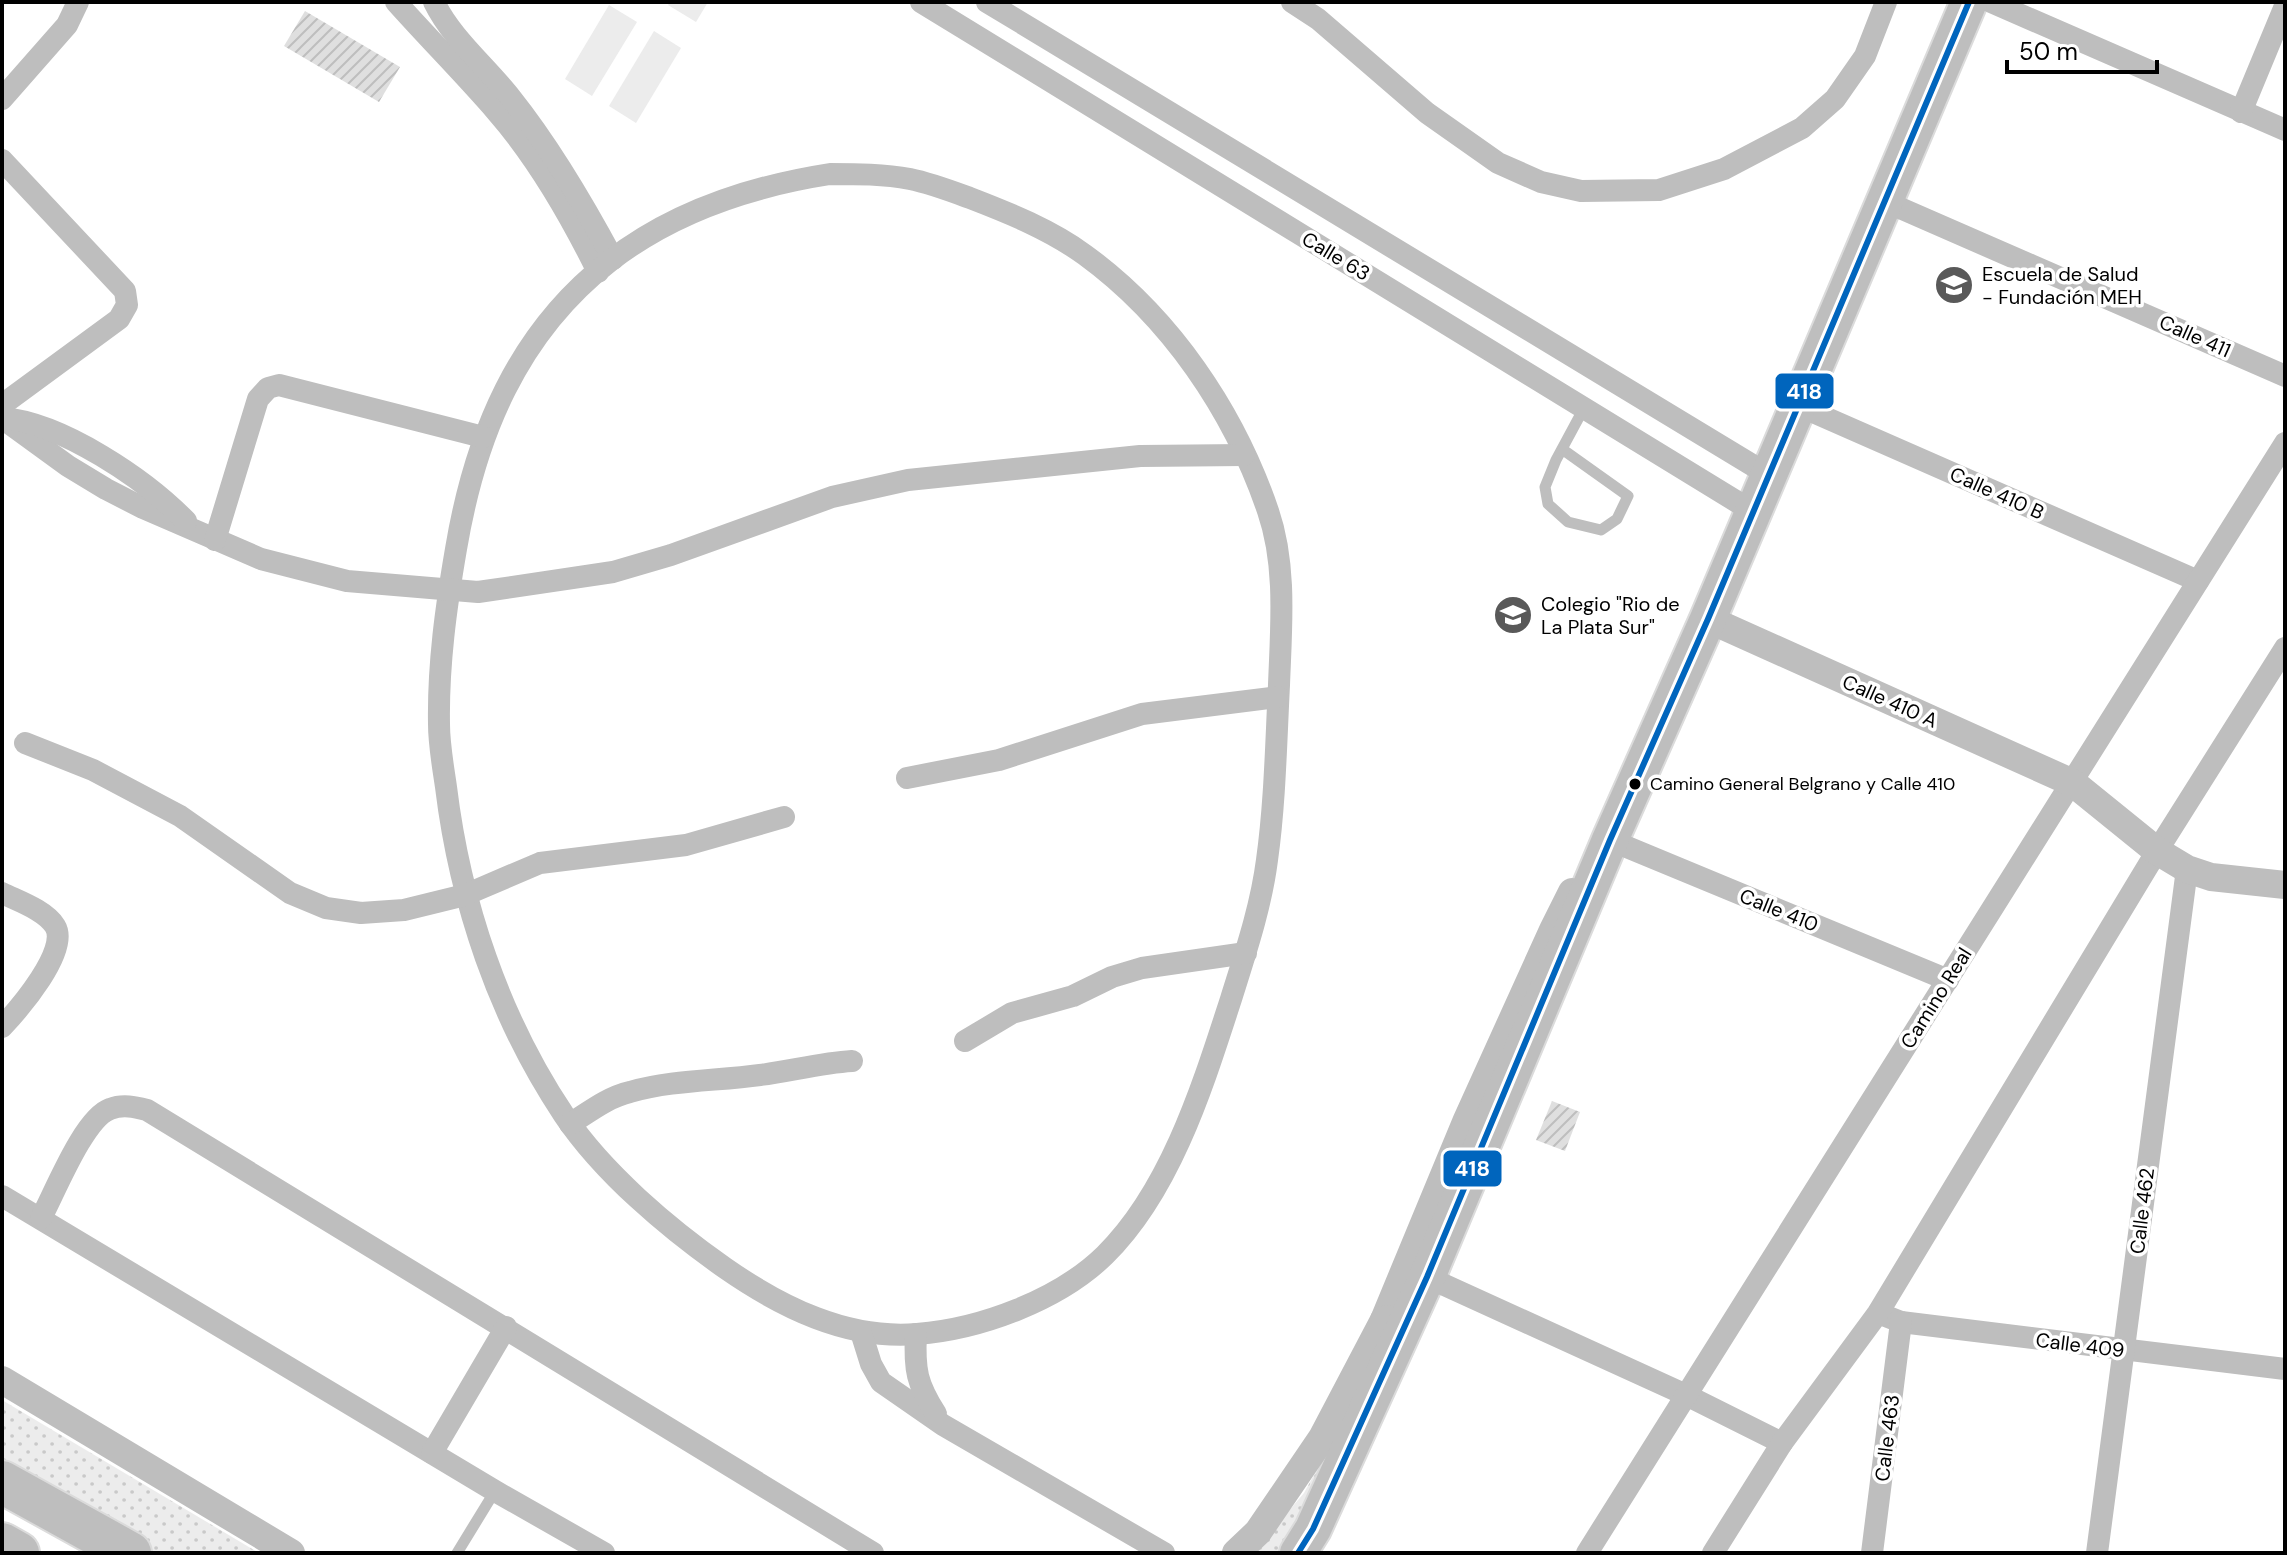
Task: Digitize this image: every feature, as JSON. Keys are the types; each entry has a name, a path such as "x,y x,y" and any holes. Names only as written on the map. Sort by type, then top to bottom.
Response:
{"highway":[{"path":"2,1482 130,1553"},
{"path":"2,1507 78,1553"},
{"path":"2,1544 18,1553"}],"main road":[{"path":"1310,1545 1396,1319 1427,1277 1610,840 1708,619 1969,2"}],"street":[{"path":"2,99 67,25 78,2"},
{"path":"397,2 498,112 605,265"},
{"path":"434,2 468,51 511,97 584,206 605,265"},
{"name":"Calle 63","path":"921,2 1752,511"},
{"name":"Calle 63","path":"987,2 1767,474"},
{"path":"1292,2 1318,19 1427,113 1498,163 1541,182 1581,191 1659,190 1724,169 1802,128 1835,99 1865,56 1886,2"},
{"path":"1991,2 2285,130"},
{"path":"2241,112 2285,6"},
{"path":"2,160 125,291 127,305 119,319 2,405"},
{"path":"830,174 872,174 916,179 1004,211 1083,254 1143,306 1179,347 1214,394 1270,515 1282,604 1267,864 1246,953 1203,1087 1160,1179 1134,1220 1107,1253 1050,1295 1007,1313 916,1334 861,1332 818,1320 744,1281 675,1233 623,1183 570,1124 519,1033 490,968 465,895 448,806 439,729 441,653 462,510 483,437 507,382 531,344 570,297 605,265 684,217 721,201 777,182 830,174"},
{"name":"Calle 411","path":"1884,201 2285,376"},
{"path":"205,535 258,399 268,388 279,385 483,437"},
{"name":"Calle 410 B","path":"1797,405 2198,581"},
{"path":"2,418 68,466 106,489 261,559 347,581 478,592 613,572 671,555 832,497 908,480 1140,456 1244,455"},
{"name":"Camino Real","path":"1587,1553 2285,443"},
{"name":"Calle 410 A","path":"1708,619 2073,783"},
{"path":"1713,1553 1782,1443 1878,1313 2157,851 2285,648"},
{"path":"907,778 999,760 1142,714 1278,697"},
{"path":"25,743 93,770 180,816 290,893 326,908 361,913 404,910 465,895 540,863 686,845 784,817"},
{"path":"2073,783 2157,851 2187,869 2211,877 2285,885"},
{"path":"1236,1553 1258,1532 1322,1438 1396,1319 1460,1136 1553,930 1592,858 1610,840"},
{"name":"Calle 410","path":"1610,840 1948,980"},
{"name":"Calle 462","path":"2097,1553 2187,869"},
{"path":"2,893 46,916 56,927 59,943 18,1010 2,1027"},
{"path":"965,1041 1012,1013 1073,996 1112,977 1142,968 1246,953"},
{"path":"570,1124 628,1092 686,1081 760,1075 852,1061"},
{"path":"41,1218 89,1126 108,1109 127,1106 147,1110 873,1553"},
{"path":"2,1196 604,1553"},
{"path":"1427,1277 1686,1395 1782,1443"},
{"name":"Calle 409","path":"1878,1313 1901,1322 2285,1369"},
{"name":"Calle 463","path":"1872,1553 1901,1322"},
{"path":"432,1453 506,1327"},
{"path":"861,1332 871,1364 881,1382 943,1425 1164,1553"},
{"path":"916,1334 914,1365 920,1388 943,1425"},
{"path":"2,1380 291,1553"}],"lane":[{"path":"1562,449 1628,496 1617,519 1601,530 1568,522 1548,504 1545,487 1562,449 1584,408"},
{"path":"457,1553 495,1491"}],"shaded area":[{"path":"670,2 708,2 696,22 668,5"},
{"path":"609,5 637,22 592,96 565,79"},
{"path":"654,31 681,48 636,123 609,106"},
{"path":"1371,1371 1278,1553 1253,1553 1304,1493"},
{"path":"2,1400 259,1553 153,1553 2,1469"}],"building":[{"path":"305,11 400,67 379,102 284,46"},
{"path":"1552,1101 1580,1112 1565,1151 1536,1140"}],"transit line":[{"name":"418","path":"1298,1553 1313,1529 1427,1277 1610,840 1708,619 1969,2"}],"place":[{"name":"Escuela de Salud - Fundación MEH","path":"1954,285"},
{"name":"Colegio \"Rio de La Plata Sur\"","path":"1513,615"},
{"name":"Camino General Belgrano y Calle 410","path":"1635,784"}]}
